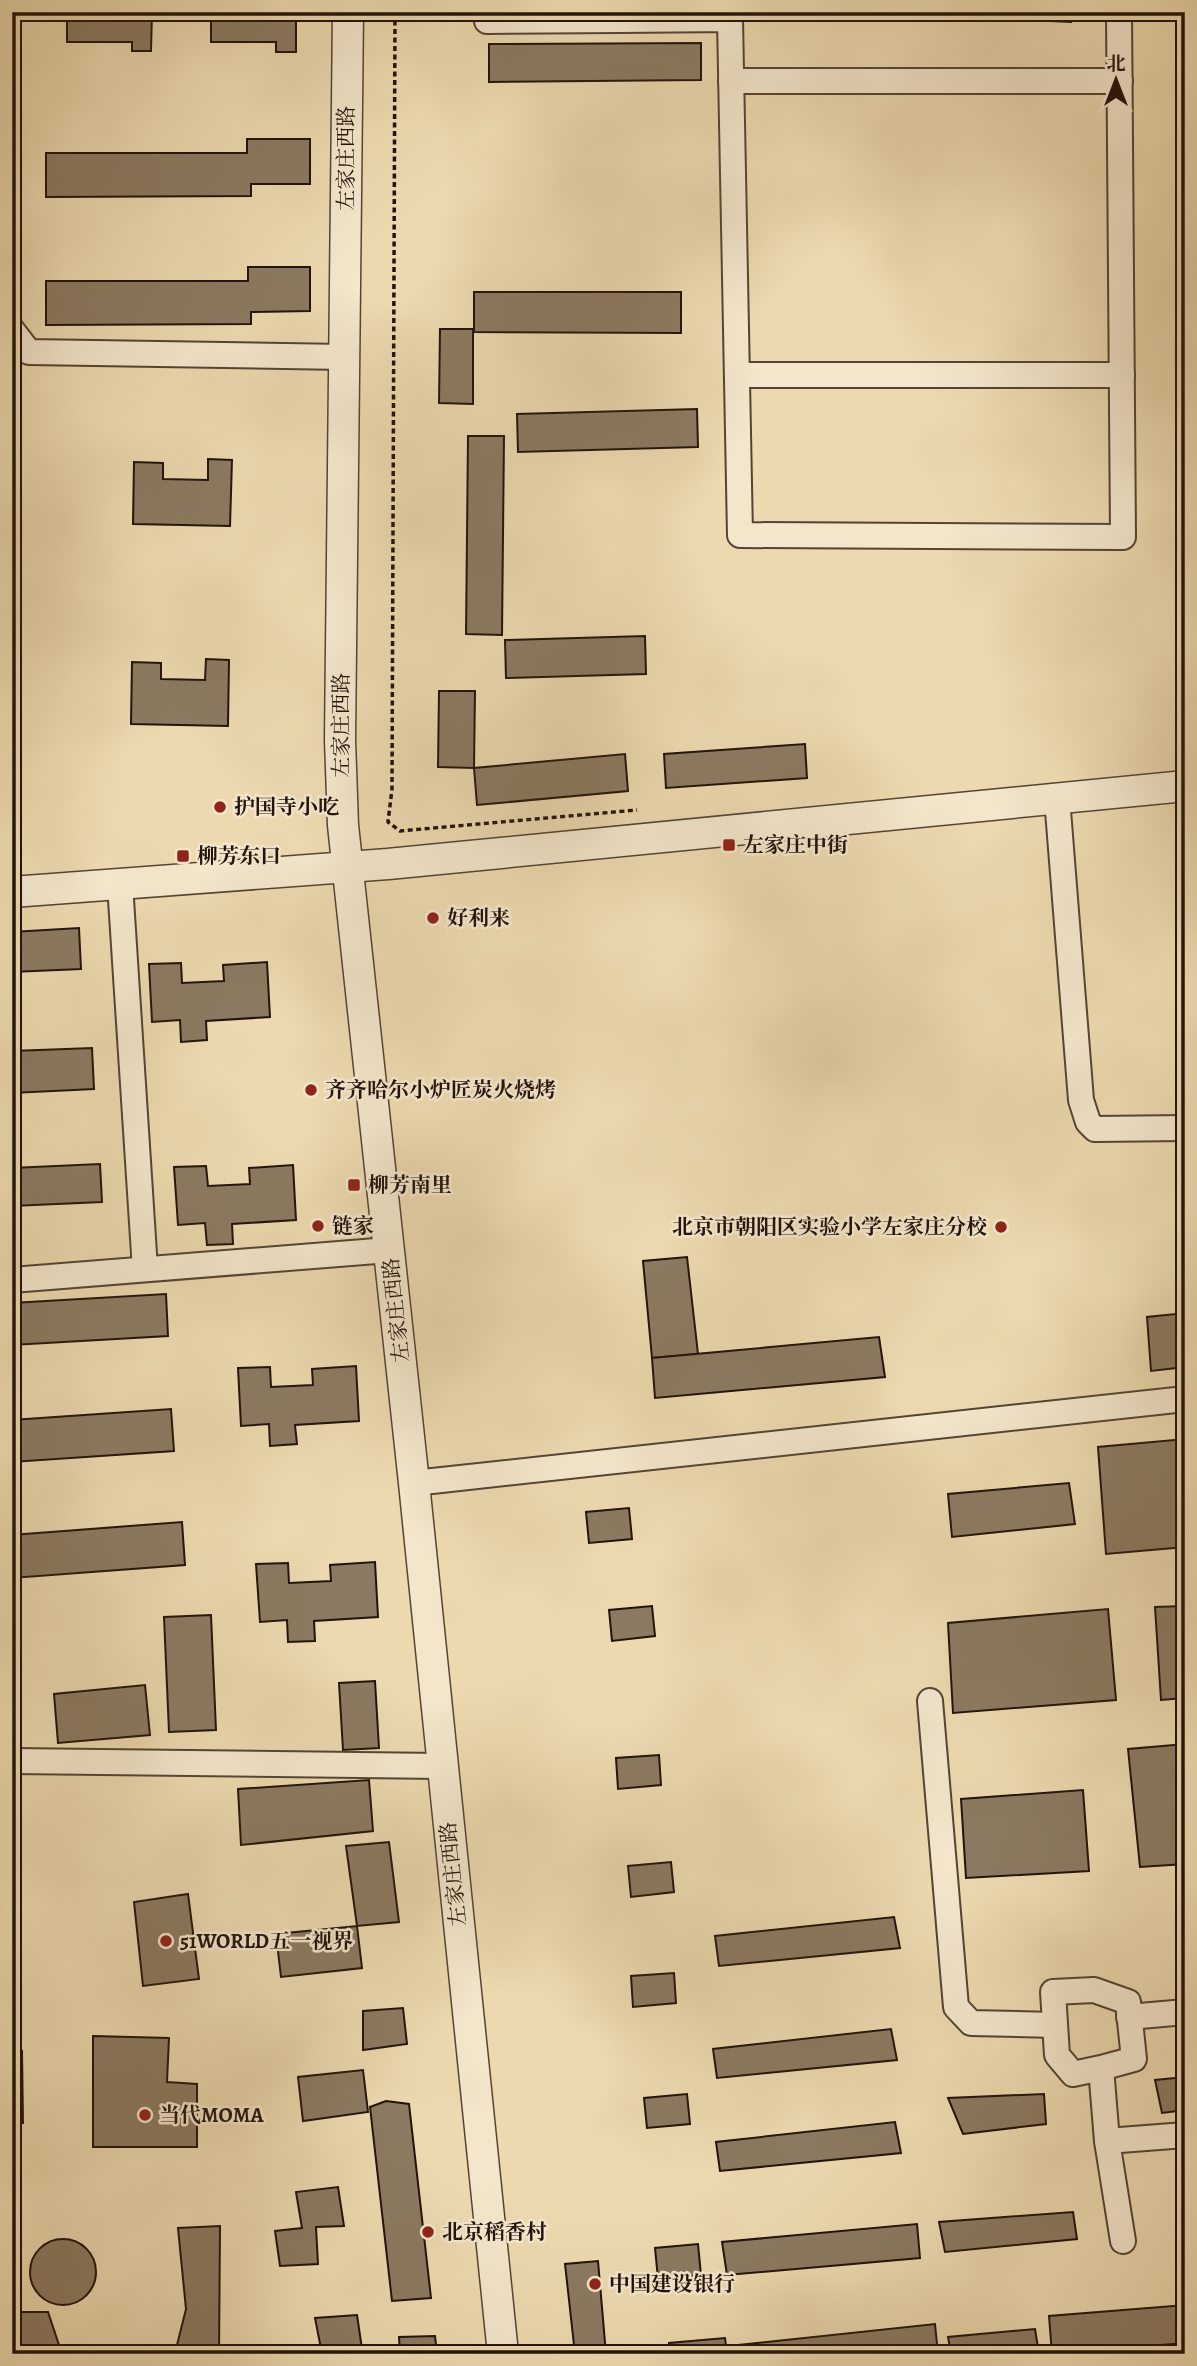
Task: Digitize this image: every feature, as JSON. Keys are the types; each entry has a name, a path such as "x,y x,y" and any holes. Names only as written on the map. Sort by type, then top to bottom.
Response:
{"street":[{"name":"左家庄西路","path":"348,12 340,740 348,867 503,2354"},
{"path":"487,12 487,22 620,16 730,19 740,535 1123,537 1119,12"},
{"path":"731,81 1120,81"},
{"path":"12,330 29,352 345,357"},
{"path":"737,375 1122,375"},
{"path":"12,892 348,867 1185,786"},
{"path":"1057,798 1081,1100 1088,1122 1095,1129 1185,1128"},
{"path":"120,884 145,1269"},
{"path":"12,1280 389,1250"},
{"path":"414,1483 1185,1399"},
{"path":"930,1701 956,2007 971,2023 1055,2025"},
{"path":"12,1761 442,1766"},
{"path":"1094,1990 1128,2002 1129,2017 1134,2059 1073,2074 1057,2055 1053,1992 1094,1990"},
{"path":"1129,2017 1185,2012"},
{"path":"1101,2068 1107,2141 1123,2241"},
{"path":"1107,2141 1185,2136"}],"path":[{"path":"395,12 392,789 388,822 400,831 637,810"}],"building":[{"path":"67,12 152,12 151,51 132,51 132,42 67,42"},
{"path":"296,12 296,52 276,52 276,42 211,42 211,13"},
{"path":"1004,12 1071,12 1071,22 1004,19"},
{"path":"701,43 701,80 489,82 489,44"},
{"path":"247,139 310,139 310,184 251,184 251,196 46,197 46,153 247,153"},
{"path":"248,267 310,267 310,311 251,312 251,324 46,325 46,281 248,281"},
{"path":"474,292 681,292 681,333 474,332"},
{"path":"440,329 473,329 473,404 439,403"},
{"path":"697,409 698,447 518,452 517,414"},
{"path":"468,436 504,436 502,635 466,634"},
{"path":"208,459 232,460 230,526 133,524 134,462 163,463 163,479 208,480"},
{"path":"645,636 646,674 506,678 505,640"},
{"path":"206,659 229,660 228,726 131,724 132,662 161,663 161,679 205,680"},
{"path":"439,691 475,691 474,768 438,767"},
{"path":"805,744 807,778 666,788 664,754"},
{"path":"625,754 628,791 477,805 474,768"},
{"path":"79,928 81,969 12,972 12,932"},
{"path":"267,962 270,1017 206,1021 207,1040 181,1042 180,1020 152,1022 149,964 181,963 182,983 224,981 223,965"},
{"path":"92,1048 94,1089 12,1093 12,1051"},
{"path":"100,1164 102,1202 12,1206 12,1168"},
{"path":"293,1165 296,1220 232,1224 233,1244 207,1245 205,1223 178,1225 174,1167 206,1166 208,1186 250,1184 249,1168"},
{"path":"687,1257 698,1354 652,1358 643,1261"},
{"path":"166,1294 168,1336 12,1345 12,1303"},
{"path":"1185,1313 1185,1367 1151,1371 1147,1317"},
{"path":"879,1337 885,1377 655,1398 652,1358"},
{"path":"356,1366 359,1421 295,1425 297,1444 270,1446 269,1424 241,1426 238,1368 270,1367 271,1387 313,1385 312,1369"},
{"path":"171,1409 174,1451 12,1462 12,1420"},
{"path":"1185,1439 1185,1547 1106,1554 1098,1447"},
{"path":"1069,1483 1075,1524 952,1537 948,1494"},
{"path":"629,1508 632,1539 589,1543 586,1512"},
{"path":"182,1522 185,1565 12,1578 12,1535"},
{"path":"375,1562 378,1617 314,1621 315,1641 288,1642 287,1620 260,1622 256,1564 288,1563 289,1583 331,1581 330,1565"},
{"path":"652,1606 655,1636 612,1641 609,1610"},
{"path":"1185,1606 1185,1698 1161,1700 1155,1607"},
{"path":"1108,1609 1116,1700 953,1713 948,1623"},
{"path":"211,1615 216,1730 169,1732 164,1617"},
{"path":"375,1681 379,1748 343,1750 339,1683"},
{"path":"145,1685 150,1735 58,1743 54,1694"},
{"path":"1185,1744 1185,1864 1140,1867 1128,1749"},
{"path":"659,1755 661,1785 618,1789 616,1758"},
{"path":"369,1780 373,1831 241,1845 238,1789"},
{"path":"1083,1790 1089,1871 966,1878 961,1799"},
{"path":"389,1842 399,1922 357,1926 346,1846"},
{"path":"671,1862 674,1892 631,1897 628,1866"},
{"name":"51WORLD五一视界","path":"188,1894 199,1979 143,1986 134,1902"},
{"path":"894,1917 900,1948 719,1966 715,1936"},
{"path":"357,1926 362,1968 281,1977 276,1934"},
{"path":"674,1973 676,2003 633,2007 631,1976"},
{"path":"403,2008 407,2044 363,2050 363,2011"},
{"path":"891,2029 897,2060 717,2078 713,2049"},
{"name":"当代MOMA","path":"93,2036 169,2038 167,2082 197,2084 197,2147 93,2147"},
{"path":"12,2051 22,2051 23,2123 12,2123"},
{"path":"363,2070 368,2112 303,2121 298,2077"},
{"path":"1185,2077 1185,2110 1162,2113 1155,2080"},
{"path":"687,2094 690,2124 647,2128 644,2098"},
{"path":"1044,2094 1046,2124 963,2134 948,2098"},
{"path":"386,2101 409,2104 431,2298 392,2301 370,2107"},
{"path":"895,2122 901,2153 720,2171 716,2142"},
{"path":"338,2187 344,2226 316,2227 318,2264 280,2266 275,2231 302,2228 296,2192"},
{"path":"1180,2208 1185,2208 1183,2239"},
{"path":"1073,2212 1077,2239 945,2252 939,2222"},
{"path":"917,2224 920,2258 727,2275 722,2242"},
{"path":"220,2226 219,2354 178,2354 177,2345 186,2309 178,2228"},
{"path":"56,2239 70,2239 82,2244 91,2253 96,2272 94,2285 87,2296 70,2305 56,2305 44,2300 35,2291 30,2279 30,2265 35,2253 44,2244"},
{"path":"698,2244 701,2275 658,2279 655,2248"},
{"path":"598,2261 606,2354 575,2354 565,2264"},
{"path":"1185,2305 1185,2343 1052,2354 1049,2316"},
{"path":"12,2312 48,2312 62,2354 12,2354"},
{"path":"357,2315 362,2349 322,2354 315,2318"},
{"path":"935,2324 938,2354 740,2354 739,2345"},
{"path":"1035,2329 1039,2354 951,2354 948,2337"},
{"path":"435,2336 437,2354 400,2354 399,2337"},
{"path":"725,2338 727,2354 669,2354 669,2343"}],"place":[{"name":"护国寺小吃","path":"220,807"},
{"name":"左家庄中街","path":"729,845"},
{"name":"柳芳东口","path":"183,856"},
{"name":"好利来","path":"433,918"},
{"name":"齐齐哈尔小炉匠炭火烧烤","path":"311,1090"},
{"name":"柳芳南里","path":"354,1185"},
{"name":"链家","path":"318,1226"},
{"name":"北京市朝阳区实验小学左家庄分校","path":"1001,1227"},
{"name":"51WORLD五一视界","path":"166,1941"},
{"name":"当代MOMA","path":"145,2115"},
{"name":"北京稻香村","path":"428,2232"},
{"name":"中国建设银行","path":"595,2284"}]}
